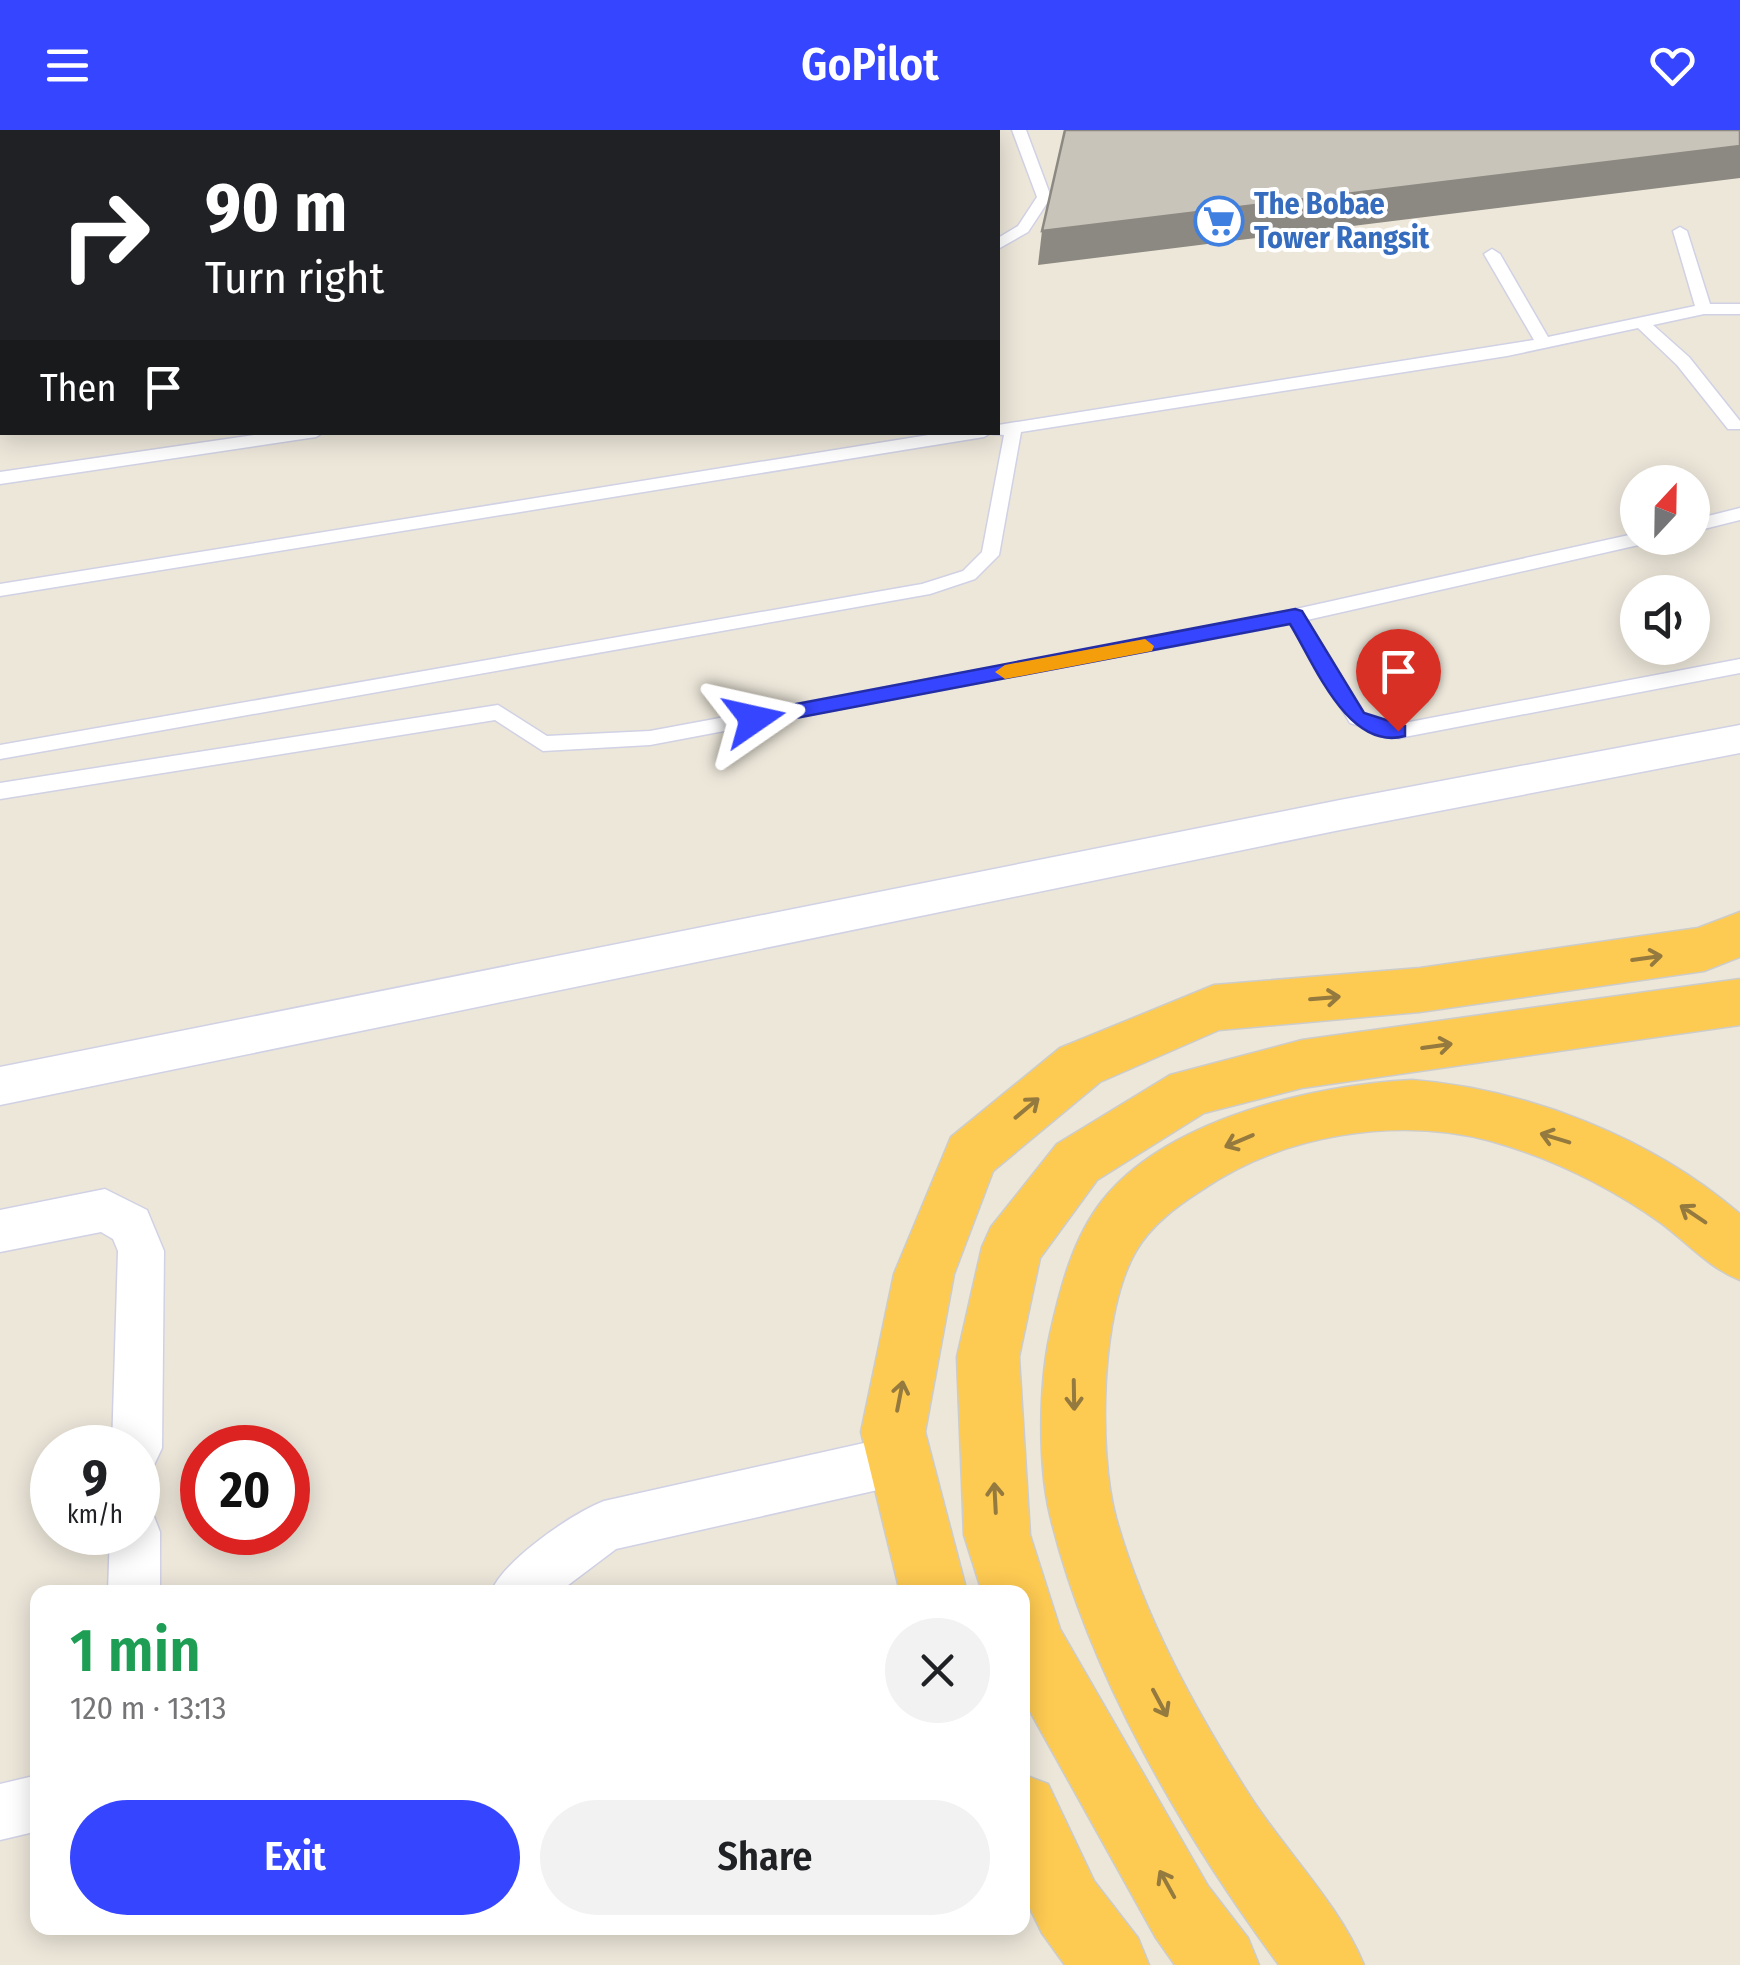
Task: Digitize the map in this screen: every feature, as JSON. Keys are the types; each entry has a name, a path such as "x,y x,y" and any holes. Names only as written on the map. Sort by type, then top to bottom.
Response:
{"highway":[{"path":"931,1585 893,1432 924,1274 971,1155 1080,1065 1214,1008 1477,982 1704,949 1740,932"},
{"path":"1013,1585 997,1535 988,1358 1012,1246 1077,1162 1190,1092 1302,1064 1740,1002"},
{"path":"1326,1965 1255,1872 1119,1626 1080,1504 1073,1383 1094,1278 1124,1218 1178,1170 1246,1137 1315,1116 1386,1107 1452,1108 1568,1141 1642,1180 1721,1233 1740,1252"},
{"path":"1030,1640 1182,1912 1221,1965"},
{"path":"1030,1827 1068,1907 1111,1965"}],"street":[{"path":"0,1086 1340,815 1740,739"},
{"path":"0,1231 105,1210 131,1225 142,1252 138,1425"},
{"path":"527,1585 604,1526 900,1460"},
{"path":"134,1585 135,1555"},
{"path":"0,1812 30,1805"}],"lane":[{"path":"1000,243 1024,228 1044,197 1019,130"},
{"path":"1680,231 1704,309"},
{"path":"1492,254 1543,343"},
{"path":"0,752 924,590 970,575 990,555 999,522 1006,429 1543,343 1704,309 1740,309"},
{"path":"1643,324 1683,361 1734,425"},
{"path":"0,478 295,435"},
{"path":"0,590 965,435"},
{"path":"1710,522 1740,514"},
{"path":"0,791 100,772 498,712 543,744 650,738 1295,616 1620,543"},
{"path":"1295,616 1357,718 1398,731 1740,666"}],"building":[{"name":"The Bobae Tower Rangsit","path":"1065,130 1740,130 1740,146 1042,231"}],"slow traffic":[{"path":"1005,672 1145,646"}],"place":[{"name":"The Bobae Tower Rangsit","path":"1219,221"}],"route":[{"path":"754,719 1295,616 1357,718 1398,731"}]}
